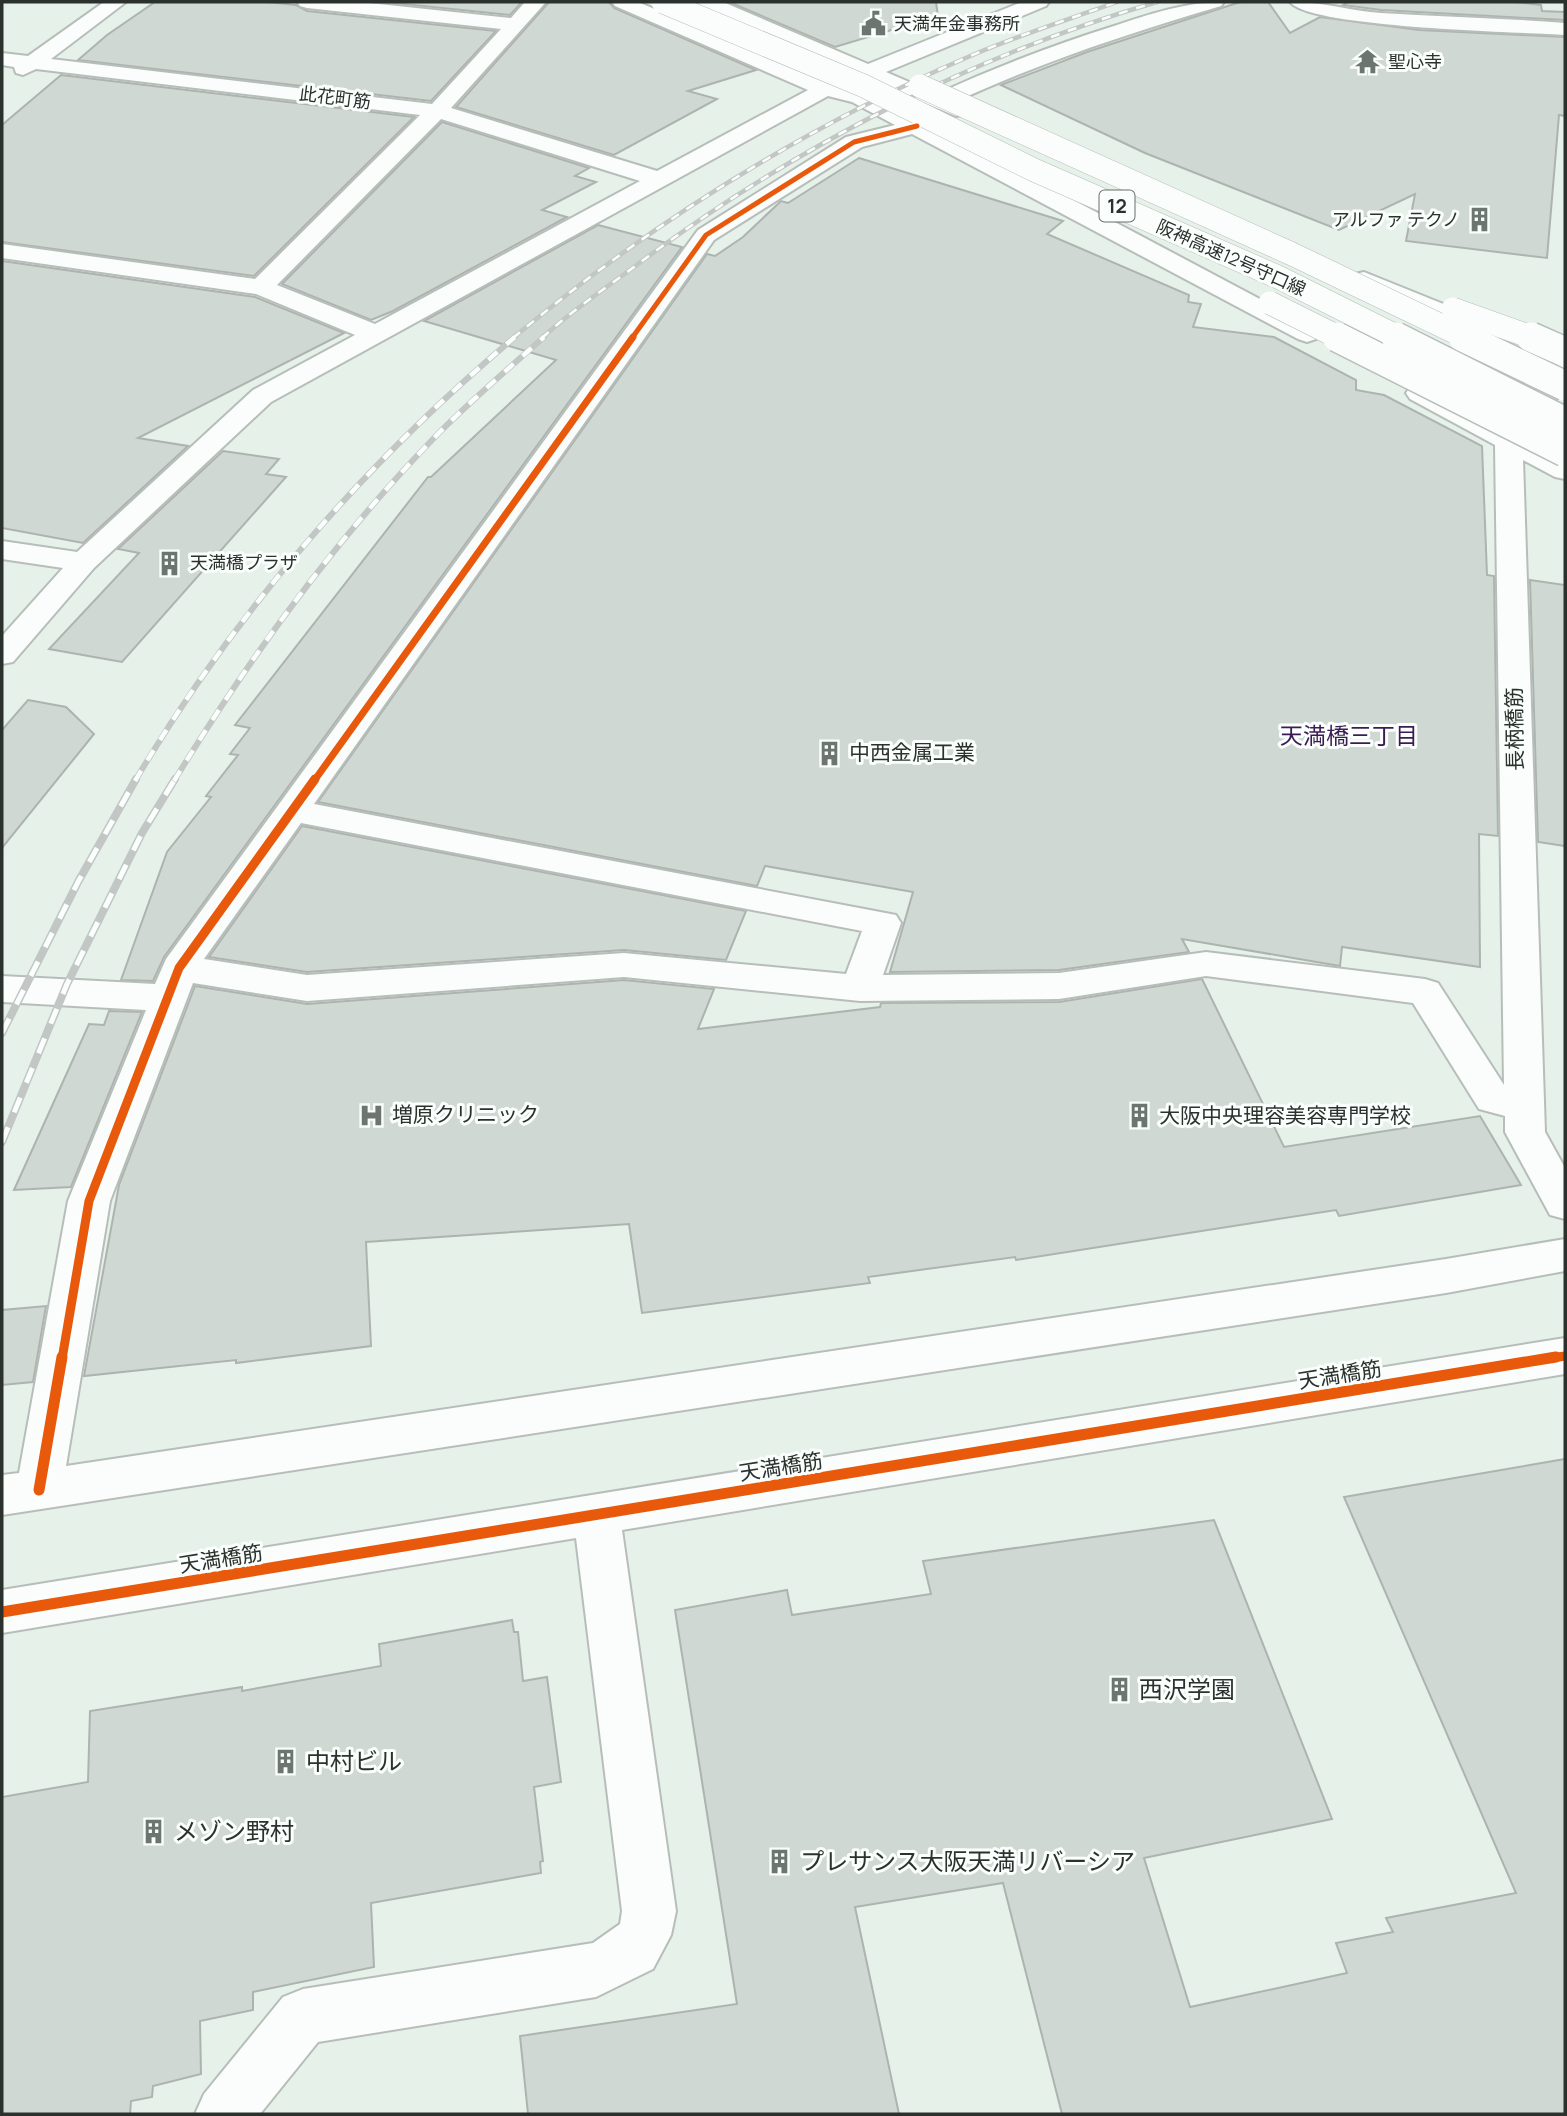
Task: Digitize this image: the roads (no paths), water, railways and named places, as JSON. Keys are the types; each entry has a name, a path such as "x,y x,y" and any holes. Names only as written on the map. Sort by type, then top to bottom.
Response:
{"main road":[{"path":"32,63 116,2"},
{"path":"307,2 514,24"},
{"path":"261,287 437,111 536,2"},
{"path":"622,2 825,89 927,114 1565,362"},
{"name":"阪神高速12号守口線","path":"663,2 864,86 1034,170 1278,277 1565,422"},
{"path":"708,2 866,70 927,114 1565,471"},
{"name":"阪神高速12号守口線","path":"721,2 1022,131 1292,254 1565,386"},
{"path":"2,655 84,562 262,396 825,89 866,70 1040,2"},
{"path":"1214,2 1093,38 993,75 927,114 854,142 706,236 174,983 89,1202 20,1493 1446,1276 1565,1255"},
{"path":"1300,2 1334,14 1372,20 1511,24 1565,29"},
{"path":"765,5 777,32"},
{"name":"此花町筋","path":"6,68 32,63 437,111 659,179"},
{"path":"1034,170 1242,289 1565,452"},
{"path":"2,251 261,287 376,334"},
{"path":"1292,254 1513,329 1565,352"},
{"path":"1509,441 1565,371"},
{"name":"長柄橋筋","path":"1509,441 1525,1132 1565,1204"},
{"path":"2,551 84,562"},
{"path":"294,811 883,923 860,988"},
{"path":"2,989 174,983 307,988 624,965 860,988 1059,986 1206,964 1425,992 1493,1099 1524,1106"},
{"name":"天満橋筋","path":"2,1612 1565,1356"},
{"path":"224,2114 303,2017 596,1970 636,1951 648,1930 649,1912 597,1515"}],"railway":[{"path":"513,338 619,256 730,181 788,147 847,115 968,57 1117,2"},
{"path":"542,338 587,301 694,224 755,184 883,111 1018,50 1157,2"},
{"path":"135,781 215,658 306,543 407,435 515,337"},
{"path":"174,781 263,646 362,518 447,425 544,337"},
{"path":"2,1033 78,882 136,779"},
{"path":"2,1142 67,984 142,833 175,779"}],"place":[{"name":"天満年金事務所","path":"874,24"},
{"name":"聖心寺","path":"1368,62"},
{"name":"アルファ テクノ","path":"1480,220"},
{"name":"天満橋プラザ","path":"170,563"},
{"name":"中西金属工業","path":"829,753"},
{"name":"増原クリニック","path":"372,1115"},
{"name":"大阪中央理容美容専門学校","path":"1139,1116"},
{"name":"西沢学園","path":"1119,1690"},
{"name":"中村ビル","path":"286,1762"},
{"name":"メゾン野村","path":"154,1832"},
{"name":"プレサンス大阪天満リバーシア","path":"780,1862"}],"district":[{"name":"天満橋三丁目","path":"1349,736"}]}
